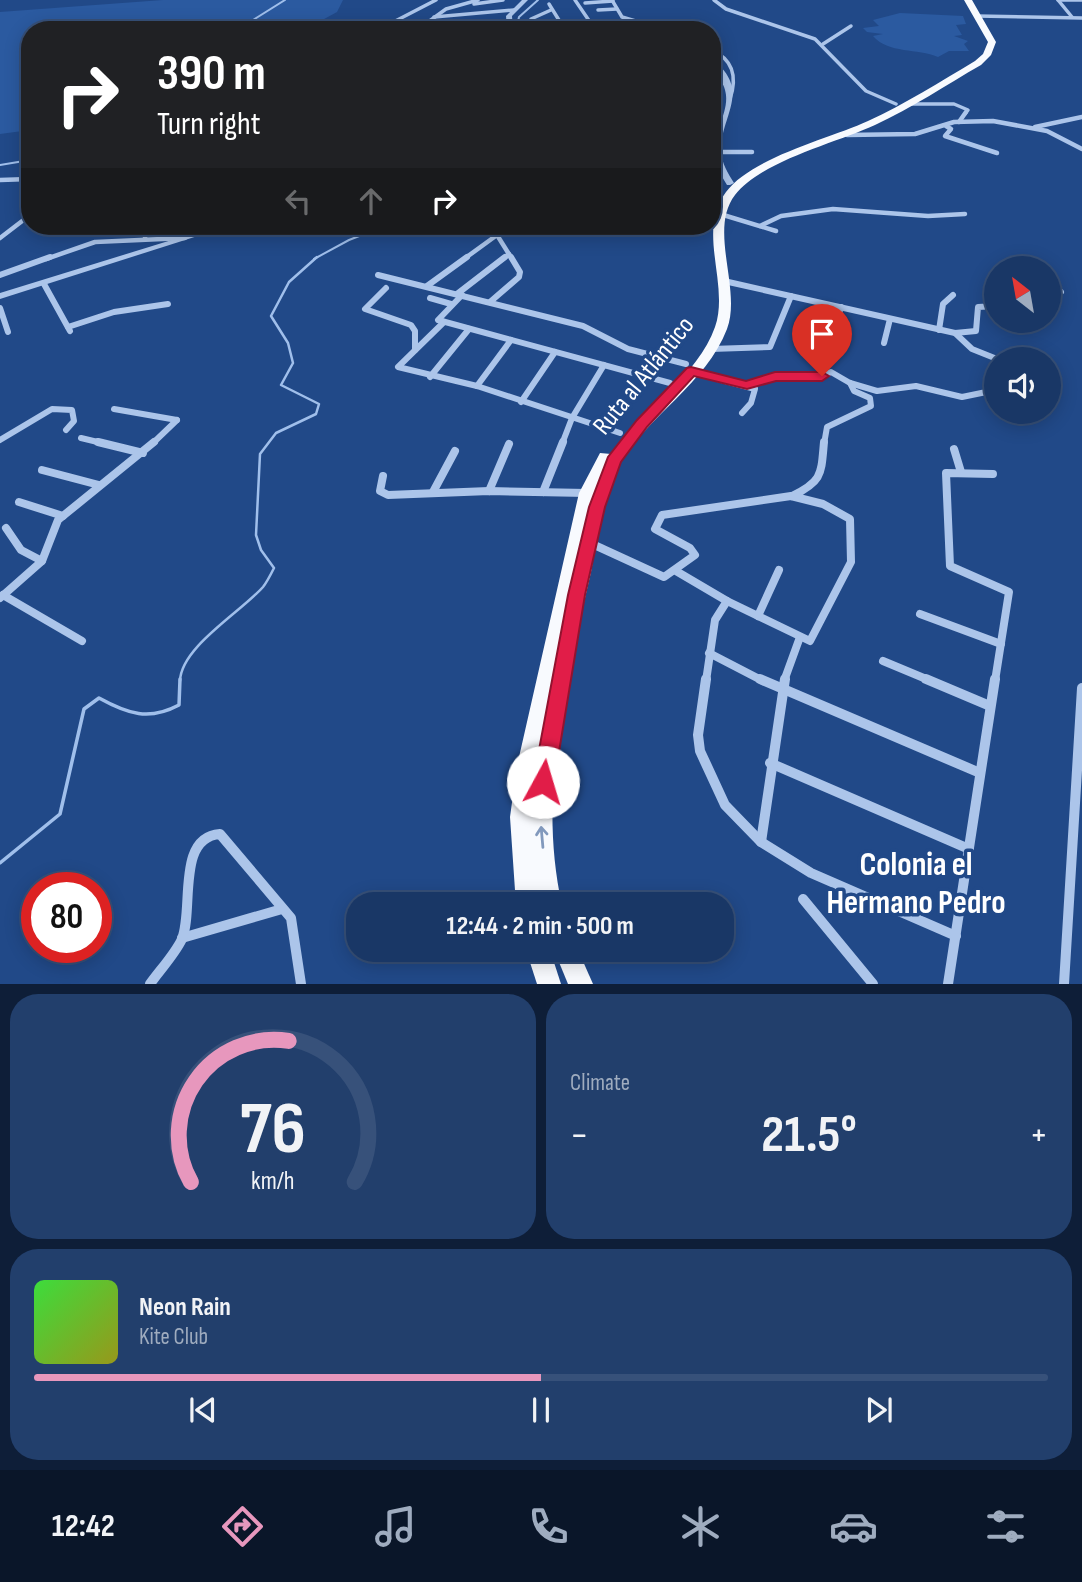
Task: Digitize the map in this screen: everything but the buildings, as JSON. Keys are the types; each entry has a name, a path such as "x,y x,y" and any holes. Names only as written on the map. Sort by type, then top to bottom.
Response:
{"highway":[{"path":"721,194 730,183 761,165 902,104 980,51 983,42 978,29 959,0"},
{"path":"721,206 747,178 847,135 987,55 992,41 968,0"},
{"name":"Ruta al Atlántico","path":"548,892 541,824 545,761 589,542 606,477 614,460 689,368 715,320 715,235"},
{"name":"Ruta al Atlántico","path":"527,892 522,817 527,766 587,494 620,433 670,383 711,349 722,326 726,285 718,235"},
{"path":"542,962 549,984"},
{"path":"571,962 581,984"}],"street":[{"path":"395,21 436,0"},
{"path":"470,4 478,0"},
{"path":"428,21 446,9 503,0"},
{"path":"575,0 589,21"},
{"path":"714,0 722,7 787,27 823,44 866,90 902,104 960,105 968,110 959,122"},
{"path":"1072,17 1058,0 1082,0"},
{"path":"585,2 612,1 622,17"},
{"path":"508,21 522,2"},
{"path":"549,4 559,21"},
{"path":"598,10 617,9"},
{"path":"433,17 514,10"},
{"path":"533,21 531,19 551,10"},
{"path":"977,16 1082,18"},
{"path":"612,21 622,17 636,21"},
{"path":"823,44 851,26"},
{"path":"721,54 726,56 733,67 734,88 721,126"},
{"path":"721,79 728,84 728,106"},
{"path":"1030,129 1082,117"},
{"path":"847,135 915,134 959,122 993,121 1052,133 1082,149"},
{"path":"946,126 951,129 945,136 997,153"},
{"path":"721,152 752,152"},
{"path":"721,163 730,183"},
{"path":"0,180 21,179"},
{"path":"760,226 781,216 833,209 855,213 875,210 928,216 965,214"},
{"path":"721,218 776,231"},
{"path":"0,238 21,222"},
{"path":"0,296 196,235"},
{"path":"426,286 494,235"},
{"path":"490,302 519,277 520,272 500,235"},
{"path":"0,275 30,268 82,245 145,238 186,238"},
{"path":"509,254 459,294 438,320 670,383"},
{"path":"379,275 583,326 628,349 747,385 755,391 742,413"},
{"path":"724,281 955,334 976,331 978,307 984,307"},
{"path":"44,284 69,329 114,312 168,304"},
{"path":"386,288 365,309 367,312 411,325 415,331 415,350"},
{"path":"939,330 943,304 953,295"},
{"path":"711,349 770,347 791,296"},
{"path":"430,298 452,304"},
{"path":"832,338 841,307"},
{"path":"0,308 8,332"},
{"path":"884,343 890,319"},
{"path":"444,322 398,367 430,377 477,386 620,433"},
{"path":"430,377 469,329"},
{"path":"955,334 972,349 984,354"},
{"path":"477,386 511,340"},
{"path":"521,402 555,352"},
{"path":"543,492 572,418 604,365"},
{"path":"747,385 775,377 818,378 831,372 850,383 877,391 916,386 962,397 984,392"},
{"path":"589,542 659,576 676,570 694,557 694,551 658,532 655,529 659,518 791,496 817,483 827,427 871,406 870,398 853,391 850,383"},
{"path":"0,440 52,409 72,410 74,421 66,430"},
{"path":"82,641 2,596 42,561 58,520 99,485 143,453 177,420 114,409"},
{"path":"81,438 143,453"},
{"path":"489,491 509,444"},
{"path":"954,449 961,472"},
{"path":"433,492 455,451"},
{"path":"42,470 99,485"},
{"path":"948,984 1007,590 956,571 950,566 946,473 993,474"},
{"path":"383,476 380,491 388,495 489,491 587,494"},
{"path":"676,570 727,601 800,637 812,639 851,562 851,526 849,519 835,509 791,496"},
{"path":"19,502 63,516"},
{"path":"6,528 21,550 42,561"},
{"path":"758,616 779,570"},
{"path":"727,601 715,620 698,735 700,751 725,805 761,842 811,873 956,936"},
{"path":"920,614 1001,644"},
{"path":"761,842 782,690 800,637"},
{"path":"709,653 782,690 980,773"},
{"path":"883,661 990,706"},
{"path":"1064,984 1082,688"},
{"path":"770,763 969,849"},
{"path":"150,984 182,938 194,850 201,839 211,834 220,834 291,918 301,984"},
{"path":"803,900 873,984"},
{"path":"182,938 282,909"}],"shaded area":[{"path":"163,0 343,0 337,12 320,21 21,21 21,131 0,134 0,12"},
{"path":"900,13 963,16 966,24 956,25 962,35 954,36 968,41 964,44 969,51 949,51 938,57 895,48 879,42 873,36 883,34 867,32 863,28 879,26 873,20"}],"waterway":[{"path":"251,21 285,0"},
{"path":"518,21 538,0"},
{"path":"0,165 21,162"},
{"path":"316,258 362,235"},
{"path":"180,681 190,655 263,587 274,568 261,550 256,535 260,454 276,433 316,414 319,404 281,385 293,363 288,343 271,316 289,282 316,258"},
{"path":"0,863 60,814 84,709 99,698 139,714 168,710 179,705 180,679"}],"district":[{"name":"Colonia el Hermano Pedro","path":"916,884"}],"route":[{"path":"543,782 576,595 597,507 614,460 642,423 691,371 747,385 775,377 822,376"}]}
